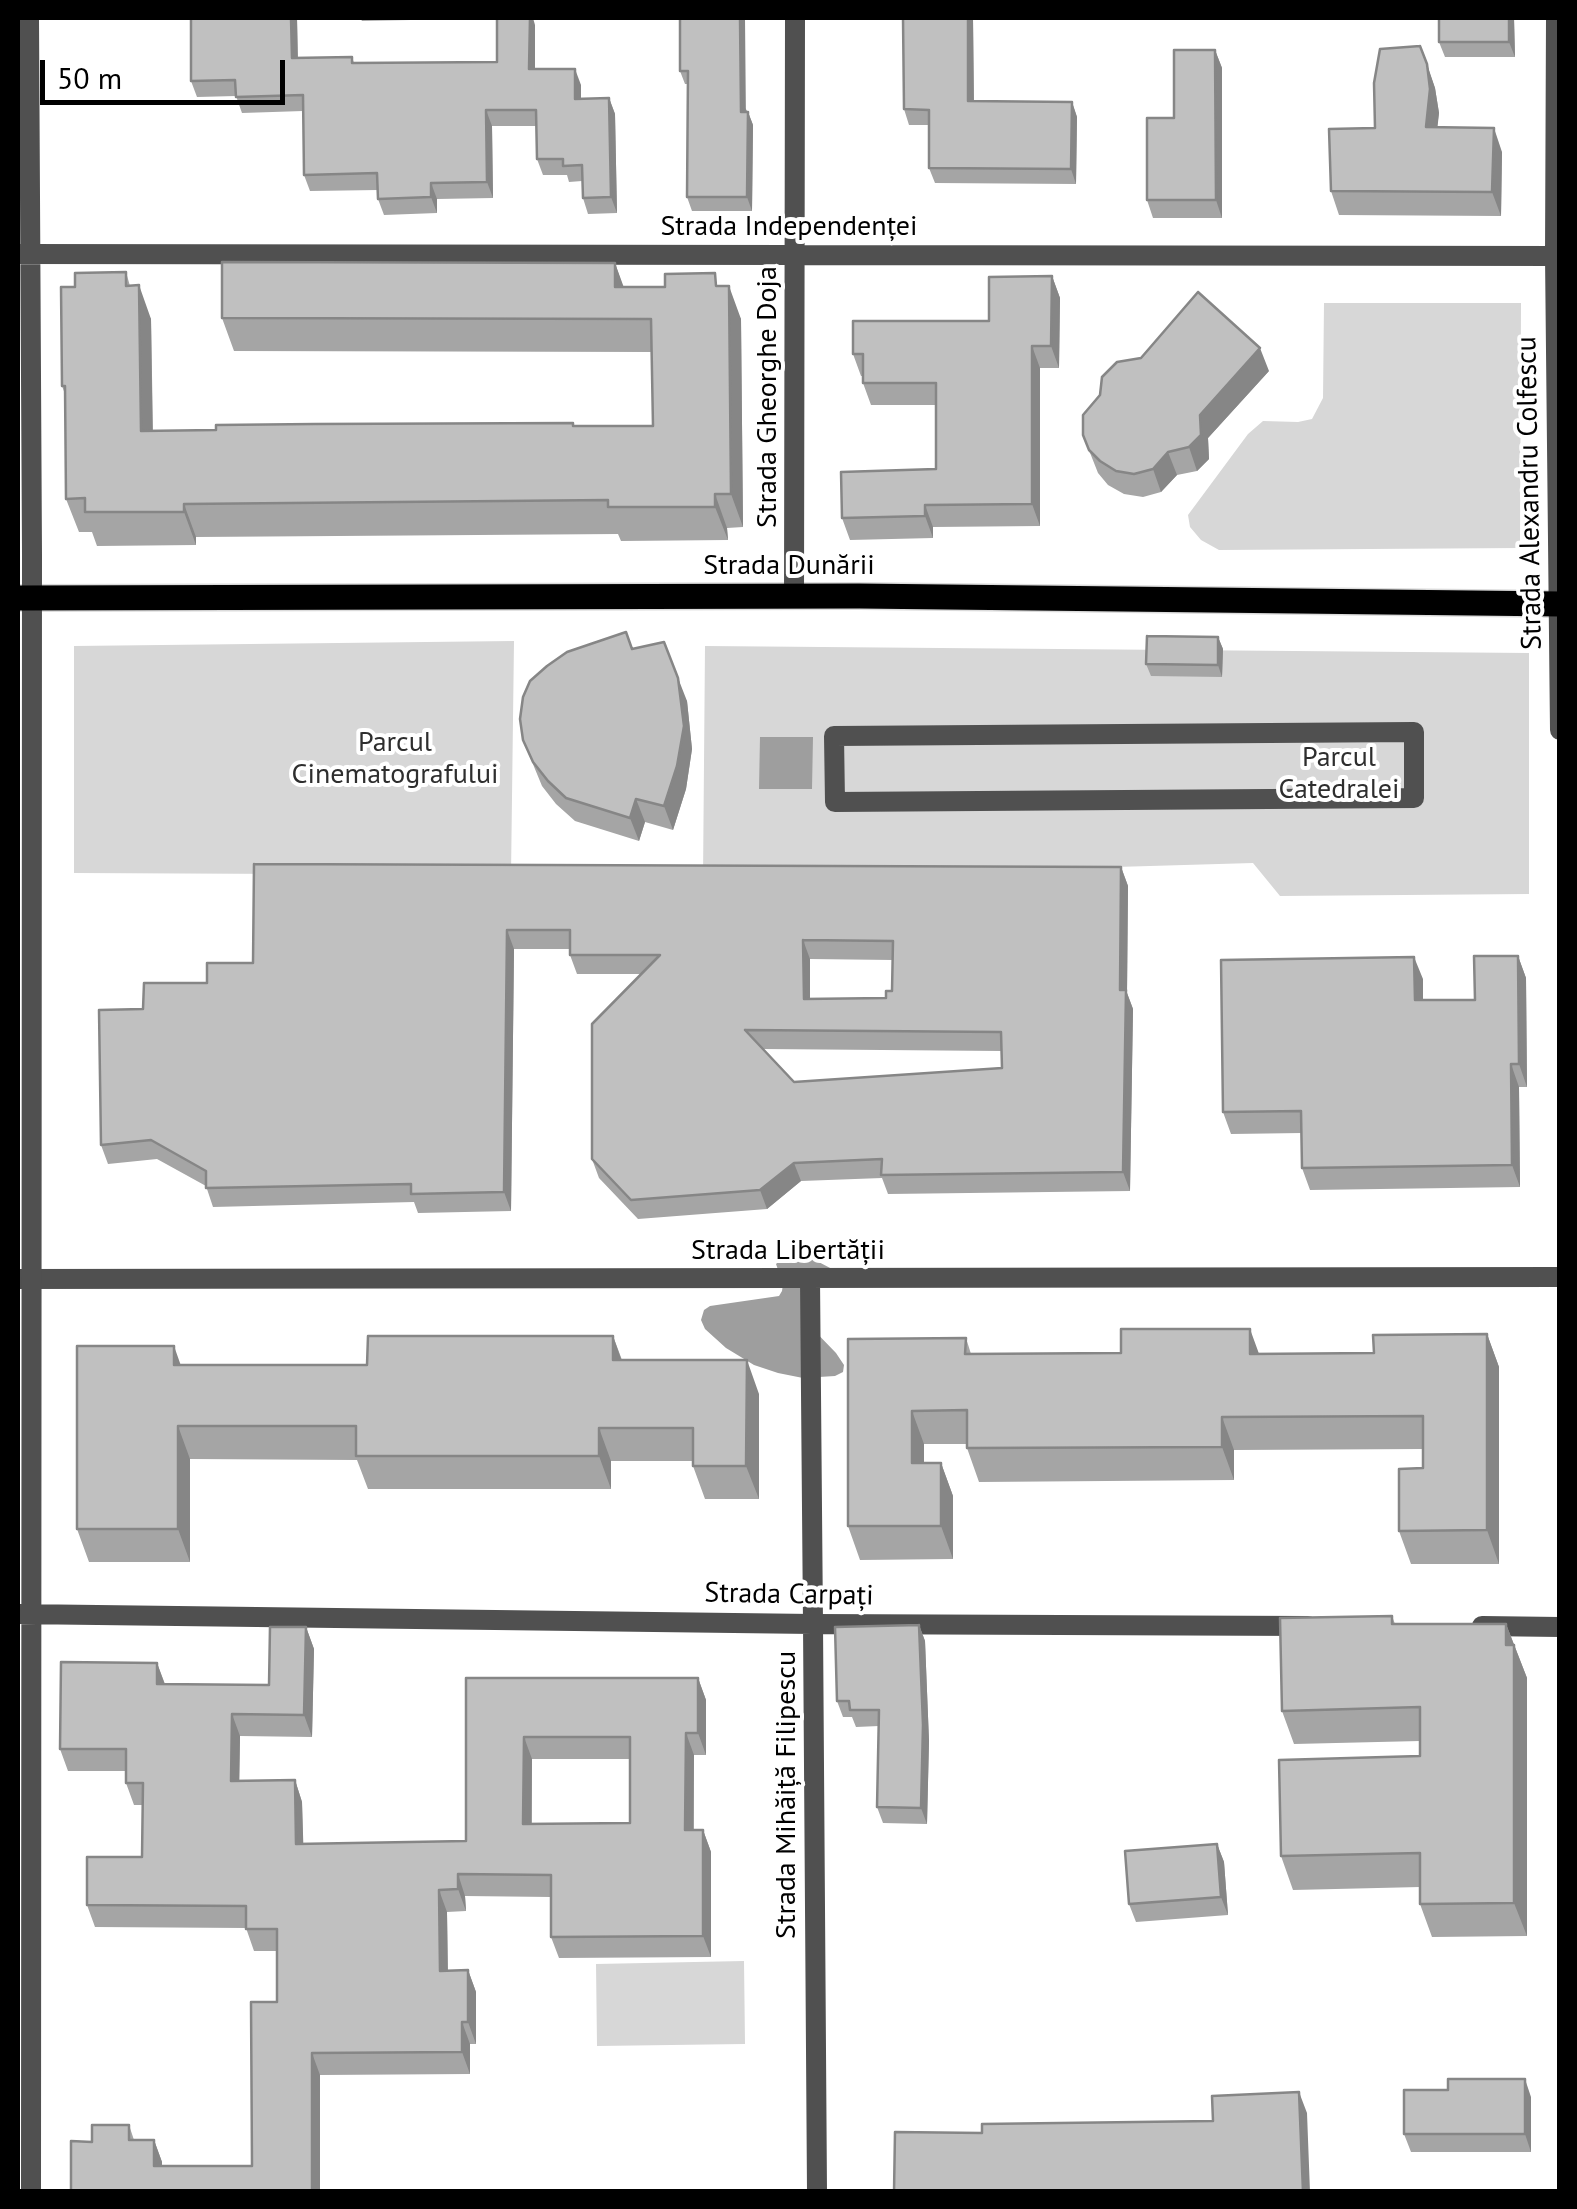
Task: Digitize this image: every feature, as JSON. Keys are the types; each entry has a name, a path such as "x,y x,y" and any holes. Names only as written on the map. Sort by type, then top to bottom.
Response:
{"main road":[{"name":"Strada Dunării","path":"25,597 794,596 1559,604"}],"street":[{"path":"29,18 24,254 25,597 32,920 24,1279 24,1614 31,2192"},
{"name":"Strada Gheorghe Doja","path":"794,596 795,18"},
{"name":"Strada Alexandru Colfescu","path":"1556,18 1560,730"},
{"name":"Strada Independenței","path":"24,254 1557,256"},
{"path":"1414,732 1414,798 835,802 834,736 1414,732"},
{"name":"Strada Libertății","path":"24,1279 1560,1277"},
{"name":"Strada Mihăiță Filipescu","path":"810,1278 818,2192"},
{"name":"Strada Carpați","path":"24,1614 1324,1626"},
{"path":"1461,1626 1560,1627"}],"green space":[{"path":"1324,303 1521,303 1520,548 1219,550 1201,540 1190,527 1188,515 1248,434 1263,421 1312,419 1323,398"},
{"name":"Parcul Cinematografului","path":"514,641 511,875 74,873 74,646"},
{"name":"Parcul Catedralei","path":"705,646 1529,653 1529,894 1280,896 1253,863 703,879"},
{"path":"744,1961 745,2044 597,2046 596,1964"}],"shaded area":[{"path":"760,737 813,737 812,789 759,789"},
{"path":"792,1256 813,1259 832,1269 806,1294 807,1323 844,1365 843,1372 835,1376 803,1378 754,1365 726,1348 705,1329 701,1320 710,1306 779,1296 783,1284 776,1264"}],"building":[{"path":"191,18 291,18 292,58 352,57 352,63 497,62 497,18 530,18 529,69 575,69 575,99 609,98 611,197 583,198 582,165 563,166 563,159 537,159 536,110 486,110 487,182 431,183 431,197 378,199 377,173 304,175 303,95 236,97 235,80 191,81"},
{"path":"680,18 740,18 741,112 748,112 747,197 687,197 688,71 680,71"},
{"path":"903,18 968,18 968,101 1072,102 1071,169 929,168 929,110 904,109"},
{"path":"1439,18 1509,18 1509,42 1439,42"},
{"path":"1420,46 1430,89 1426,127 1494,128 1492,192 1331,191 1329,129 1375,128 1374,83 1380,49"},
{"path":"1174,50 1215,50 1216,200 1147,200 1147,118 1174,118"},
{"path":"222,262 615,263 615,287 665,287 665,274 715,273 716,286 729,286 731,494 715,494 715,507 608,507 608,500 184,504 184,512 85,512 85,498 66,499 61,287 75,287 75,273 126,272 126,286 139,285 141,431 315,424 653,426 651,319 222,318"},
{"path":"1052,276 1051,346 1032,346 1032,504 925,505 925,516 842,518 841,472 936,469 936,383 863,383 863,354 853,354 853,321 989,321 989,277"},
{"path":"1198,292 1260,348 1200,415 1201,435 1189,447 1168,452 1153,469 1134,474 1116,471 1089,450 1083,435 1083,415 1100,395 1102,377 1117,362 1141,358"},
{"path":"626,632 632,649 664,642 678,678 684,726 664,806 636,799 630,818 566,798 533,762 523,740 520,719 530,681 547,666 567,652"},
{"path":"1147,636 1218,637 1218,665 1146,664"},
{"path":"254,864 1121,867 1120,990 1126,990 1123,1172 881,1175 882,1159 794,1163 760,1190 631,1200 592,1159 592,1024 660,955 570,955 570,930 507,930 504,1192 411,1194 411,1184 206,1188 206,1171 151,1140 101,1145 99,1010 143,1009 144,983 207,983 207,963 253,963","holes":["803,940 893,941 892,991 886,991 886,998 804,999","745,1030 1001,1032 1002,1068 794,1082"]},
{"path":"1474,956 1518,956 1519,1064 1511,1064 1512,1165 1302,1168 1301,1111 1223,1112 1221,960 1414,957 1415,1000 1475,1000"},
{"path":"1121,1329 1250,1329 1250,1354 1374,1353 1373,1335 1487,1334 1487,1530 1399,1531 1399,1469 1423,1468 1423,1416 1222,1417 1222,1447 967,1448 967,1410 912,1411 912,1463 941,1463 941,1526 848,1526 848,1339 966,1338 965,1354 1121,1353"},
{"path":"368,1336 613,1336 613,1360 747,1360 746,1466 693,1466 693,1428 599,1428 599,1456 356,1456 356,1426 178,1426 178,1529 77,1529 77,1346 174,1346 174,1365 367,1365"},
{"path":"1392,1616 1392,1624 1506,1624 1506,1645 1514,1645 1514,1903 1420,1904 1420,1853 1281,1856 1279,1760 1420,1756 1420,1707 1282,1711 1280,1618"},
{"path":"919,1625 921,1808 877,1807 879,1710 850,1710 849,1701 837,1701 835,1627"},
{"path":"270,1627 306,1627 304,1715 232,1714 231,1781 295,1780 296,1844 466,1841 466,1678 698,1678 698,1733 686,1733 685,1830 703,1830 703,1936 551,1937 551,1875 458,1874 458,1889 439,1890 440,1971 468,1970 468,2022 462,2022 462,2052 312,2053 312,2192 71,2192 71,2141 92,2142 92,2125 129,2125 129,2140 154,2140 154,2166 252,2166 251,2002 277,2002 277,1929 246,1929 246,1906 87,1905 87,1857 142,1857 143,1783 126,1783 126,1749 60,1749 61,1662 157,1663 157,1684 269,1685","holes":["524,1737 630,1737 630,1823 523,1824"]},
{"path":"1217,1844 1221,1897 1129,1904 1125,1851"},
{"path":"1448,2079 1525,2079 1525,2134 1404,2134 1404,2090 1448,2090"},
{"path":"1299,2092 1303,2192 894,2192 895,2132 982,2133 982,2124 1213,2121 1212,2096"}]}
